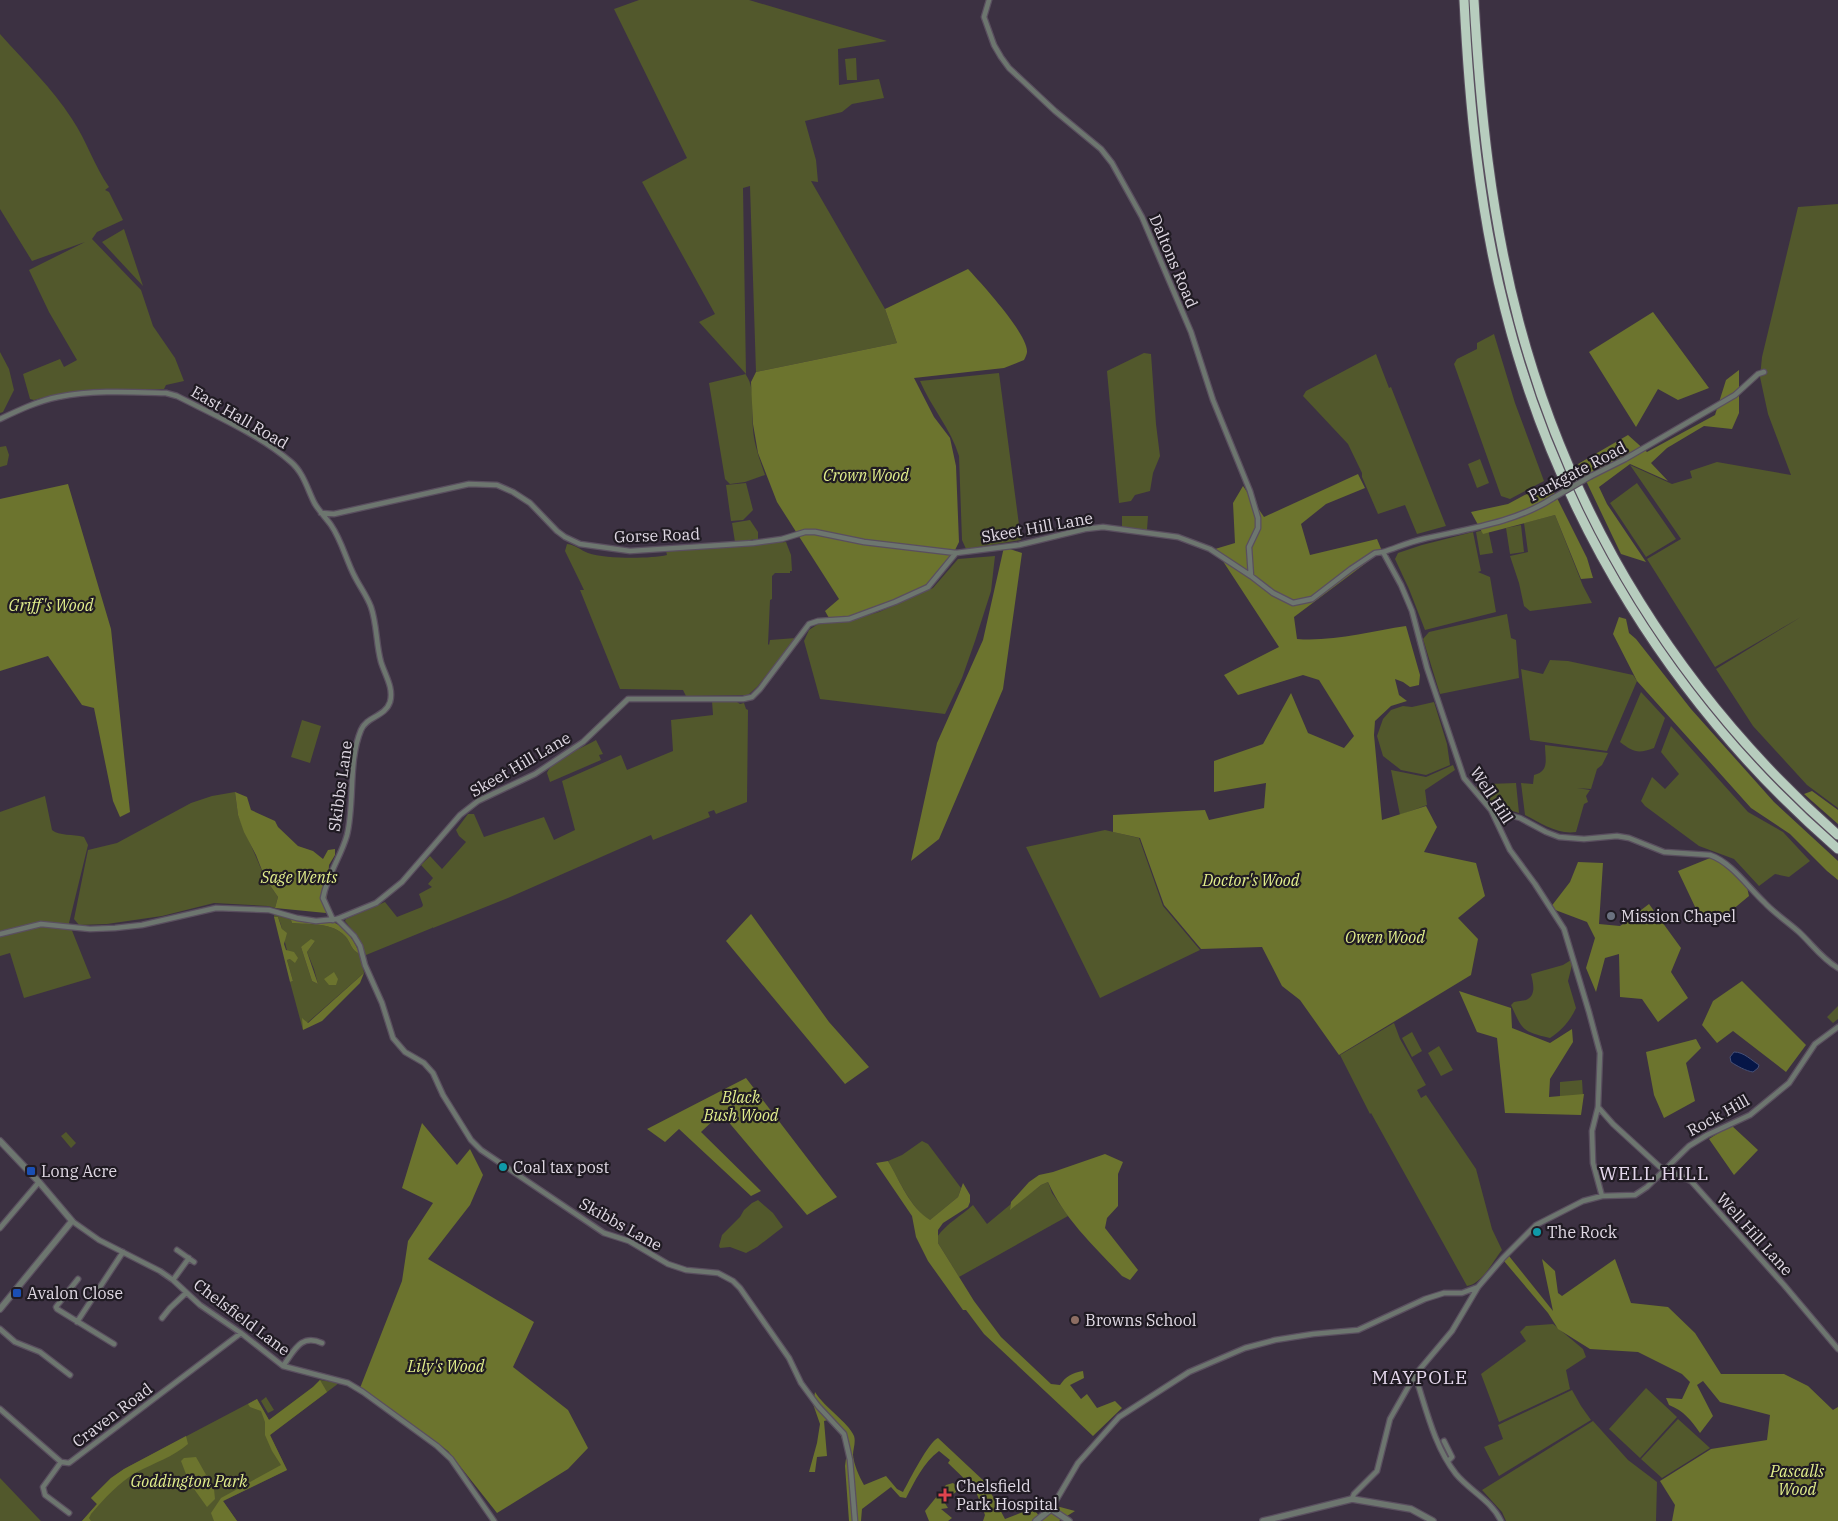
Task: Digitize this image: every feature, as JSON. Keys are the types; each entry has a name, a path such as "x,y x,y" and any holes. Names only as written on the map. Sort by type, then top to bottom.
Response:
{"highway":[{"path":"1464,0 1480,174 1498,280 1527,388 1566,488 1592,541 1620,590 1650,638 1683,684 1718,729 1757,772 1838,849"},
{"path":"1474,0 1485,130 1495,207 1505,263 1518,320 1534,376 1570,471 1622,575 1686,671 1722,717 1754,753 1793,794 1838,835"}],"street":[{"name":"Daltons Road","path":"988,0 984,17 994,45 1001,57 1009,68 1055,111 1101,149 1112,163 1142,217 1191,332 1213,400 1250,491 1258,518 1258,528 1249,547 1251,576"},
{"name":"Parkgate Road","path":"1382,552 1420,540 1495,522 1539,507 1735,395 1758,374 1764,372"},
{"name":"East Hall Road","path":"0,419 27,406 57,398 94,392 172,394 241,429 293,463 302,476 310,495 321,513"},
{"name":"Gorse Road","path":"321,513 331,514 468,484 486,484 497,485 513,492 530,503 564,537 580,544 605,549 650,550 753,543 782,539 805,532 815,532 864,542 956,553"},
{"name":"Skibbs Lane","path":"321,513 331,524 341,542 354,576 370,605 376,630 378,650 391,692 390,701 386,709 366,722 358,737 352,778 348,830 343,847 329,875 323,898 335,920 354,936 360,946 367,971 382,1003 393,1038 405,1052 424,1063 433,1073 448,1103 471,1140 481,1150 604,1233 628,1240 668,1264 686,1270 718,1273 733,1281 744,1292 789,1358 801,1383 818,1406 844,1434 850,1460 855,1521"},
{"name":"Skibbs Lane","path":"331,514 331,524"},
{"name":"Skeet Hill Lane","path":"0,934 42,924 82,928 115,928 142,925 216,908 260,909 316,921 335,920 381,900 408,876 460,815 471,806 535,774 583,742 628,699 743,699 752,697 809,624 818,621 850,619 896,602 928,587 956,553 1019,545 1085,528 1103,528 1178,537 1210,549 1251,576"},
{"path":"1251,576 1272,593 1293,603 1312,599 1351,569 1375,553 1382,552"},
{"name":"Well Hill","path":"1382,552 1401,585 1412,611 1427,668 1450,735 1458,767 1464,778 1490,810 1510,850 1564,929 1600,1053 1598,1107 1592,1132 1593,1163 1602,1196"},
{"path":"1490,810 1520,818 1559,837 1584,839 1617,836 1629,838 1664,852 1710,854 1715,856 1742,878 1765,904 1800,932 1823,958 1838,968"},
{"name":"Rock Hill","path":"1352,1499 1354,1494 1377,1471 1390,1419 1415,1375 1452,1331 1478,1287 1503,1258 1540,1221 1583,1201 1602,1196 1635,1194 1647,1188 1689,1146 1750,1114 1789,1083 1815,1044 1838,1027"},
{"name":"Well Hill Lane","path":"1598,1107 1613,1124 1660,1167 1691,1181 1784,1285 1838,1349"},
{"name":"Chelsfield Lane","path":"0,1140 72,1221 99,1240 173,1280 200,1306 283,1366 348,1383 437,1446 451,1459 494,1521"},
{"path":"0,1228 39,1182"},
{"path":"0,1309 72,1221"},
{"path":"177,1250 194,1262"},
{"path":"77,1322 123,1252"},
{"path":"173,1280 189,1258"},
{"path":"78,1280 59,1304 57,1310 114,1344"},
{"path":"1036,1521 1051,1509 1078,1463 1119,1417 1190,1372 1244,1348 1275,1340 1313,1334 1358,1330 1425,1299 1444,1293 1462,1293 1478,1287"},
{"path":"162,1318 186,1293"},
{"path":"0,1329 16,1342 40,1352 70,1375"},
{"name":"Craven Road","path":"0,1408 61,1462 69,1463 241,1334"},
{"path":"283,1366 301,1343 314,1339 322,1343"},
{"path":"1415,1375 1437,1442 1448,1461 1464,1482 1494,1509 1501,1521"},
{"path":"1444,1441 1452,1456 1448,1461"},
{"path":"61,1462 43,1488 45,1495 69,1513"},
{"path":"1263,1521 1352,1499 1411,1509 1433,1521"},
{"path":"1051,1509 1070,1521"}],"green space":[{"path":"639,0 749,0 887,41 838,49 839,85 879,79 884,98 852,104 842,112 805,121 816,160 818,182 811,181 885,309 897,343 756,372 750,186 743,188 746,374 699,322 715,314 642,182 687,158 614,9"},
{"path":"0,34 56,97 82,136 109,187 105,190 109,192 123,220 97,232 92,239 141,290 153,326 175,358 184,381 166,385 164,389 83,391 34,400 30,399 23,374 60,359 64,367 77,360 49,312 29,270 85,242 32,261 0,209"},
{"path":"856,58 857,80 847,80 845,59"},
{"path":"1838,204 1838,808 1807,785 1753,726 1716,669 1801,617 1715,667 1647,559 1681,539 1630,465 1672,484 1692,478 1690,471 1717,462 1791,475 1768,414 1760,377 1762,357 1798,207"},
{"path":"124,229 143,286 102,242"},
{"name":"Crown Wood","path":"968,269 993,297 1020,333 1027,352 1024,360 1004,368 914,378 934,417 950,438 956,466 959,542 953,554 927,584 895,601 849,617 829,618 825,611 839,599 777,502 758,453 753,424 751,382 756,372 897,343 885,309"},
{"path":"1653,312 1709,388 1678,400 1658,389 1636,427 1589,352"},
{"path":"1494,334 1515,403 1544,481 1510,499 1501,496 1454,364 1457,359 1477,349 1477,343"},
{"path":"0,352 9,369 14,390 3,412 0,413"},
{"path":"1144,353 1151,354 1160,456 1153,473 1150,491 1135,495 1131,501 1119,503 1107,371"},
{"path":"1376,354 1446,526 1417,534 1405,505 1378,514 1348,444 1303,396 1306,391"},
{"path":"1739,370 1739,413 1732,429 1704,426 1667,448 1651,463 1668,481 1630,464 1599,487 1607,504 1646,562 1621,554 1578,464 1628,435 1647,452 1715,415 1726,380"},
{"path":"999,373 1021,540 966,549 962,540 959,456 951,437 920,381"},
{"path":"746,374 752,394 755,441 765,475 745,482 730,484 725,479 709,383"},
{"path":"6,446 9,455 7,465 0,467 0,447"},
{"path":"1480,459 1489,483 1477,488 1468,464"},
{"path":"1358,474 1365,488 1326,504 1301,524 1310,555 1377,539 1382,551 1294,617 1297,639 1337,638 1406,626 1420,675 1419,685 1410,687 1395,679 1399,695 1407,701 1391,706 1375,721 1374,735 1382,820 1426,806 1437,827 1424,852 1476,863 1485,896 1458,918 1478,939 1471,975 1339,1055 1300,1000 1282,986 1262,947 1201,949 1164,905 1140,838 1113,832 1113,815 1205,810 1209,820 1264,808 1266,783 1214,792 1214,761 1263,744 1291,693 1308,733 1344,748 1354,736 1319,680 1303,675 1238,695 1224,675 1279,647 1215,549 1235,543 1233,503 1243,486 1264,517"},
{"path":"1549,482 1587,558 1593,578 1581,579 1555,515 1483,534 1471,512 1508,504"},
{"path":"746,483 753,510 743,520 731,521 726,485"},
{"path":"1637,483 1676,539 1646,557 1610,503"},
{"name":"Griff's Wood","path":"68,484 111,629 130,812 120,817 113,801 94,708 82,705 48,656 0,671 0,499"},
{"path":"1555,515 1583,586 1592,603 1530,611 1524,606 1510,556 1528,552 1524,523"},
{"path":"1122,516 1148,516 1147,530 1122,528"},
{"path":"750,520 758,532 758,539 735,542 732,523"},
{"path":"1521,525 1524,552 1510,554 1506,528"},
{"path":"1488,529 1493,553 1480,555 1476,532"},
{"path":"1473,532 1481,571 1478,572 1490,577 1496,612 1425,630 1395,559 1398,553"},
{"path":"786,542 791,555 792,571 790,573 775,573 772,576 768,644 770,640 796,638 757,687 748,695 686,696 683,690 620,689 580,590 584,590 565,551 567,544 596,555 639,558 667,555 666,551"},
{"path":"1004,547 1022,553 1003,689 939,839 911,861 937,743 983,640"},
{"path":"995,556 991,591 962,678 945,714 820,699 804,641 809,630 818,624 844,622 879,612 933,588 958,559"},
{"path":"1507,614 1511,638 1516,640 1519,678 1440,694 1423,639 1429,632"},
{"path":"1619,617 1626,619 1629,633 1636,639 1691,709 1774,802 1838,861 1838,880 1790,834 1751,808 1637,681 1613,634"},
{"path":"1550,660 1568,661 1633,675 1637,681 1607,751 1530,740 1521,669 1543,674"},
{"path":"1641,692 1665,718 1654,748 1636,751 1620,742"},
{"path":"712,701 744,703 748,710 747,802 716,814 714,810 708,812 710,817 653,840 651,835 508,898 366,955 357,936 345,921 346,919 385,902 397,917 422,907 419,894 432,887 428,884 433,878 421,865 430,856 442,869 466,842 459,836 456,830 468,814 474,814 484,837 544,817 554,840 575,830 562,781 621,755 627,770 673,751 671,720 713,715"},
{"path":"1434,702 1447,744 1450,765 1426,775 1401,770 1383,756 1377,736 1383,719 1391,710 1403,706 1412,707"},
{"path":"302,720 321,726 310,763 291,757"},
{"path":"1671,726 1748,812 1783,832 1810,861 1789,877 1775,874 1759,886 1734,859 1699,846 1645,806 1641,801 1652,777 1665,789 1679,774 1661,752"},
{"path":"596,740 603,754 599,755 601,760 550,782 547,773 555,763"},
{"path":"1545,745 1608,753 1602,765 1597,769 1591,789 1577,788 1590,790 1586,796 1588,802 1584,804 1576,832 1556,830 1525,815 1521,783 1533,784 1534,775 1545,767"},
{"path":"1453,765 1455,770 1425,790 1427,805 1400,815 1391,770 1426,777"},
{"path":"1516,783 1519,813 1496,806 1475,787 1489,784"},
{"path":"1812,791 1838,810 1838,824 1804,794"},
{"path":"235,792 238,815 265,878 278,897 275,908 214,903 162,916 107,924 79,925 74,919 88,850 117,843 191,803 212,796"},
{"name":"Sage Wents","path":"235,792 247,797 251,810 275,821 278,827 298,846 313,851 323,859 328,850 335,849 335,855 329,865 326,913 275,908 278,897 265,878 244,832 238,815"},
{"path":"45,796 52,830 62,834 84,837 88,845 69,923 91,978 24,998 10,953 0,956 0,812"},
{"path":"1105,830 1139,838 1163,906 1200,950 1100,998 1026,847"},
{"path":"1715,856 1746,883 1749,896 1714,925 1697,911 1678,871"},
{"path":"1578,862 1603,863 1599,924 1620,926 1649,904 1681,948 1671,972 1688,998 1658,1022 1642,999 1620,997 1619,954 1605,958 1596,992 1586,968 1595,938 1587,922 1550,908 1570,882"},
{"path":"274,914 290,917 292,923 334,928 345,936 355,951 360,954 364,973 307,1023 303,1019 303,1030 290,982 293,981 287,960 290,959 280,922 278,917 274,917","holes":["315,941 307,952 314,969 318,984 312,981 301,947"]},
{"path":"751,914 829,1022 869,1067 845,1084 726,941"},
{"path":"274,917 278,917 282,929 287,933 284,944 286,950 294,952 298,958 295,963 290,959 287,960 293,981 290,982"},
{"path":"290,917 320,920 339,925 347,932 360,954 355,951 345,936 334,928 292,923"},
{"path":"311,939 315,941 307,952 318,984 312,981 301,947"},
{"path":"1571,960 1572,965 1568,981 1576,1008 1571,1017 1550,1038 1524,1029 1511,1005 1514,1002 1526,1000 1532,995 1533,981 1531,974 1563,965"},
{"path":"334,972 338,979 336,985 329,985 324,979"},
{"path":"364,973 360,983 322,1021 303,1030 302,1018 308,1023"},
{"path":"1742,981 1806,1045 1786,1072 1733,1031 1717,1043 1702,1025 1713,1001"},
{"path":"1459,991 1511,1008 1512,1028 1550,1043 1572,1029 1573,1042 1550,1079 1549,1097 1584,1094 1581,1115 1505,1113 1497,1038 1477,1032"},
{"path":"1838,1006 1838,1019 1833,1023 1827,1017"},
{"path":"1394,1023 1400,1039 1426,1085 1417,1090 1421,1098 1426,1095 1476,1169 1492,1229 1502,1250 1482,1277 1467,1286 1370,1114 1340,1055"},
{"path":"1412,1032 1422,1051 1412,1057 1402,1038"},
{"path":"1696,1039 1701,1048 1686,1063 1695,1101 1664,1118 1654,1095 1646,1052"},
{"path":"1439,1046 1453,1070 1441,1076 1428,1053"},
{"name":"Black Bush Wood","path":"746,1078 837,1197 807,1215 721,1113 701,1132 761,1191 751,1196 679,1129 665,1142 647,1129"},
{"path":"1582,1080 1583,1096 1560,1098 1560,1082"},
{"name":"Lily's Wood","path":"422,1123 457,1165 470,1149 483,1175 470,1205 428,1259 534,1322 513,1367 568,1410 588,1448 568,1469 497,1513 448,1451 360,1388 402,1281 408,1241 433,1203 402,1188"},
{"path":"1731,1125 1758,1150 1734,1175 1709,1139"},
{"path":"66,1132 76,1143 71,1148 61,1136"},
{"path":"922,1141 928,1144 961,1188 958,1197 929,1221 911,1201 888,1161 902,1155"},
{"path":"1105,1154 1123,1162 1118,1174 1118,1206 1107,1218 1105,1228 1138,1270 1130,1280 1122,1276 1081,1232 1063,1208 1048,1182 1041,1185 1010,1210 1011,1202 1029,1182 1039,1175"},
{"path":"888,1161 911,1201 930,1220 958,1197 963,1183 970,1195 968,1207 943,1223 938,1230 938,1243 974,1301 1001,1337 1051,1384 1060,1385 1070,1375 1083,1371 1084,1378 1070,1385 1081,1399 1087,1394 1097,1408 1115,1401 1122,1408 1093,1436 984,1334 966,1310 963,1310 928,1261 916,1237 912,1216 876,1163"},
{"path":"1048,1182 1052,1193 1068,1216 959,1277 938,1243 937,1237 941,1232 973,1205 987,1224 1011,1204 1010,1209 1041,1185"},
{"path":"758,1200 773,1213 783,1227 746,1253 730,1247 720,1248 722,1235 740,1217 744,1210"},
{"name":"Pascalls Wood","path":"1509,1256 1553,1311 1542,1259 1555,1271 1558,1293 1562,1296 1615,1259 1631,1303 1668,1307 1695,1333 1721,1374 1784,1374 1808,1386 1833,1410 1838,1407 1838,1521 1672,1521 1675,1505 1660,1481 1711,1449 1767,1440 1770,1415 1720,1402 1703,1381 1697,1385 1713,1416 1700,1433 1687,1416 1669,1405 1666,1398 1682,1399 1690,1382 1682,1374 1638,1352 1590,1349 1558,1329 1548,1313 1504,1261"},
{"path":"1553,1324 1583,1349 1586,1357 1566,1370 1570,1389 1499,1422 1481,1374 1526,1341 1520,1332 1526,1326"},
{"name":"Goddington Park","path":"320,1380 339,1383 270,1435 287,1470 223,1501 237,1521 82,1521 97,1504 91,1498 111,1478 124,1469 257,1399 269,1420"},
{"path":"320,1380 327,1392 270,1435 287,1470 223,1501 237,1521 214,1521 211,1513 221,1498 281,1465 265,1435 265,1422 261,1411 250,1407 248,1404 257,1399 269,1420"},
{"path":"1646,1388 1677,1417 1640,1458 1609,1429"},
{"path":"1572,1390 1591,1420 1499,1476 1484,1447 1503,1439 1498,1425"},
{"path":"815,1392 824,1404 847,1425 854,1436 854,1459 864,1485 886,1476 897,1489 903,1492 930,1446 938,1438 985,1482 1005,1519 1033,1508 1039,1516 1060,1507 1075,1511 1059,1521 983,1521 985,1515 975,1489 948,1463 950,1460 939,1451 924,1467 906,1498 900,1497 891,1487 862,1509 861,1521 849,1521 845,1466 847,1451 840,1434 828,1420 824,1421 827,1456 817,1457 815,1472 809,1472 820,1424 813,1404"},
{"path":"266,1397 274,1410 268,1413 261,1401"},
{"path":"1678,1419 1710,1448 1662,1478 1641,1459"},
{"path":"1593,1421 1628,1460 1657,1482 1656,1521 1506,1521 1502,1512 1482,1490"},
{"path":"186,1436 188,1444 182,1449 130,1476 112,1491 91,1514 89,1518 91,1521 82,1521 97,1504 91,1498 111,1478 124,1469"},
{"path":"196,1457 214,1489 215,1499 207,1507 189,1482 181,1461 184,1458"},
{"path":"0,1478 38,1518 41,1521 0,1521"},
{"path":"953,1483 957,1486 956,1492 952,1495 948,1492 943,1500 948,1508 941,1509 952,1518 948,1521 929,1521 925,1511 946,1485"}],"shaded area":[{"path":"1734,1052 1741,1053 1759,1065 1758,1068 1753,1072 1731,1062 1730,1057"}],"place":[{"name":"Mission Chapel","path":"1611,916"},
{"name":"Coal tax post","path":"503,1167"},
{"name":"Long Acre","path":"31,1171"},
{"name":"The Rock","path":"1537,1232"},
{"name":"Avalon Close","path":"17,1293"},
{"name":"Browns School","path":"1075,1320"},
{"name":"Chelsfield Park Hospital","path":"945,1495"}],"district":[{"name":"WELL HILL","path":"1654,1173"},
{"name":"MAYPOLE","path":"1420,1377"}],"park label":[{"name":"Doctor's Wood","path":"1251,880"},
{"name":"Owen Wood","path":"1385,937"}]}
